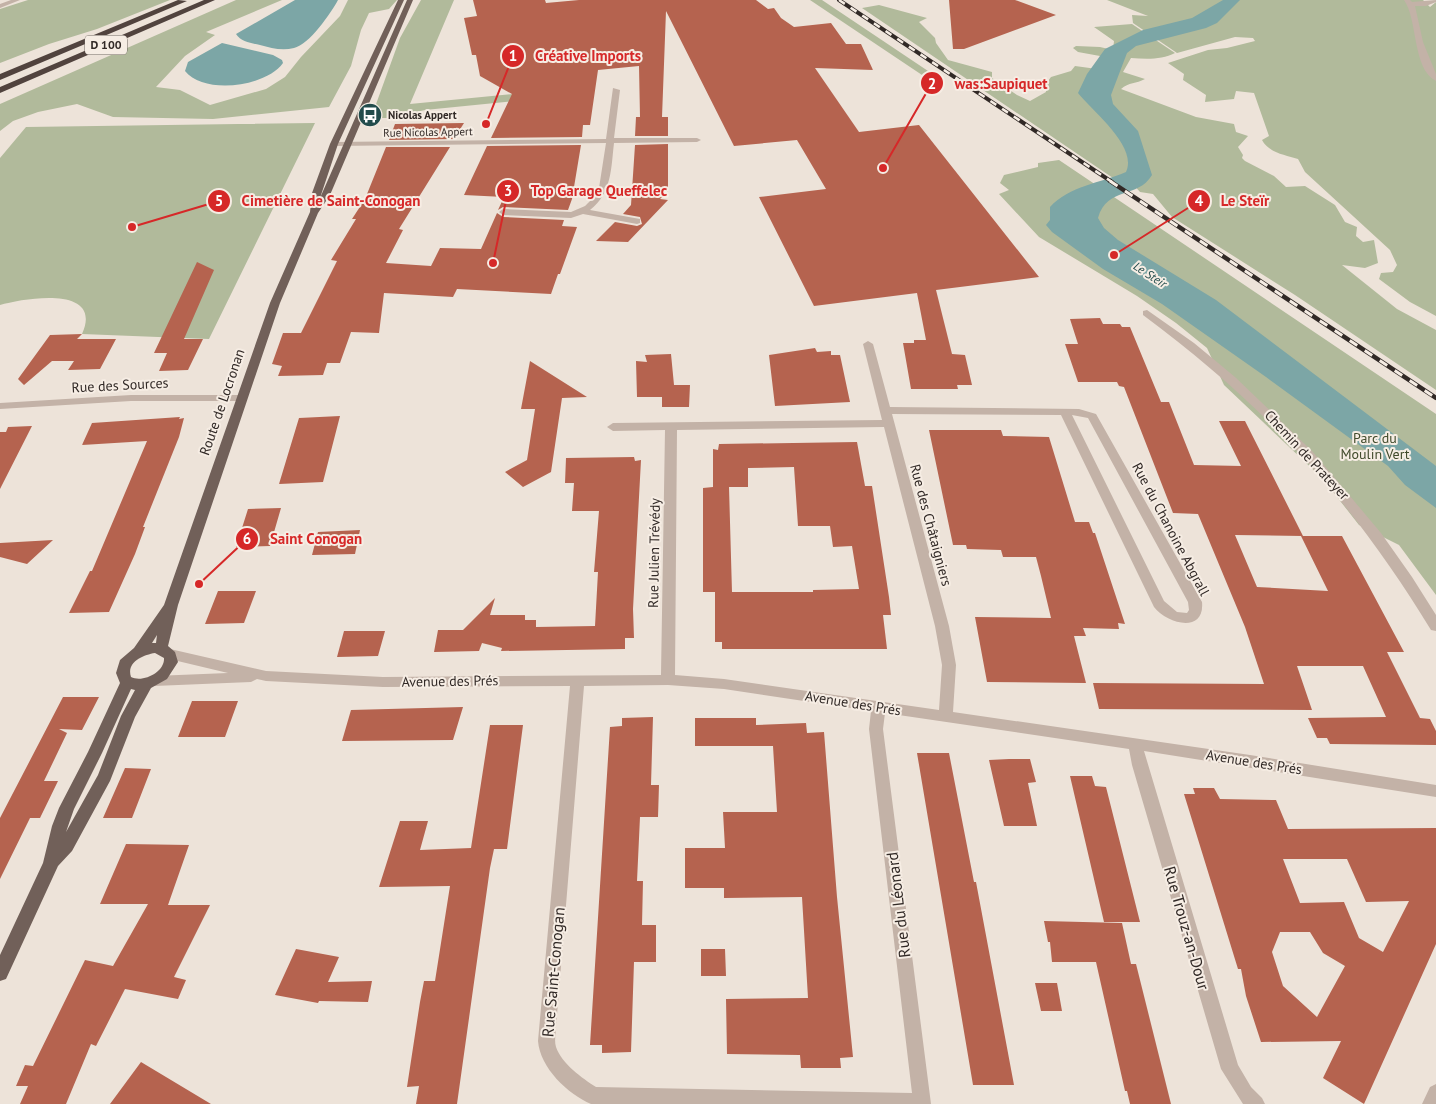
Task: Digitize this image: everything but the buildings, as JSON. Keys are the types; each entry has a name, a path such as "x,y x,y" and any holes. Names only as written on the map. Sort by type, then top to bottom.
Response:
{"highway":[{"name":"D 100","path":"0,77 184,0"},
{"name":"D 100","path":"0,90 211,0"}],"main road":[{"name":"Route de Locronan","path":"314,213 316,193 334,144 401,0"},
{"name":"Route de Locronan","path":"166,652 171,605 270,316 314,213 326,195 410,0"},
{"name":"Route de Locronan","path":"139,652 171,605"},
{"path":"51,863 66,846 105,777 128,716 150,683 171,666 166,652 155,648 139,652 132,656 123,666 122,675 127,682 139,685 150,683"},
{"path":"0,973 51,863 60,826 67,808 95,753 127,682"}],"street":[{"path":"0,6 17,0"},
{"path":"1408,2 1426,4 1436,0"},
{"path":"1408,2 1415,10 1416,30 1428,66 1436,79"},
{"path":"503,212 571,215 582,211 592,204 604,189 612,141 616,90"},
{"name":"Rue Nicolas Appert","path":"334,144 697,140"},
{"path":"582,211 637,222"},
{"name":"Chemin de Prateyer","path":"1147,312 1199,350 1242,388 1327,474 1382,542 1420,598 1436,626"},
{"name":"Rue des Châtaigniers","path":"868,344 946,646 949,681 946,717"},
{"name":"Rue des Sources","path":"0,406 131,398 242,398"},
{"name":"Rue du Chanoine Abgrall","path":"884,410 1065,412 1092,416 1195,602 1196,611 1191,617 1180,618 1171,616 1159,604 1065,412"},
{"path":"613,427 888,423"},
{"name":"Rue Julien Trévédy","path":"668,680 672,426"},
{"name":"Avenue des Prés","path":"166,652 266,676"},
{"name":"Avenue des Prés","path":"150,683 266,676 383,682 668,680 765,689 1135,744 1436,792"},
{"name":"Rue Saint-Conogan","path":"578,680 548,1027 547,1046 552,1059 581,1090 594,1096 922,1103"},
{"name":"Rue du Léonard","path":"878,707 876,729 922,1103"},
{"name":"Rue Trouz-an-Dour","path":"1135,744 1139,765 1230,1069 1244,1092 1256,1104"},
{"path":"1431,1104 1436,1093"}],"green space":[{"path":"28,0 170,0 97,29 49,44 0,63 0,9"},
{"path":"236,0 282,0 206,32 215,35 185,56 156,87 180,90 210,105 266,89 285,77 301,57 340,16 348,0 397,0 389,9 369,13 361,30 351,66 329,107 213,119 113,117 77,104 38,112 13,121 0,131 0,104"},
{"path":"421,0 454,0 410,104 584,87 565,96 425,110 389,118 371,118 400,38"},
{"path":"810,0 822,0 934,75 928,79"},
{"path":"1107,0 1423,0 1430,7 1436,2 1436,316 1410,302 1379,279 1381,273 1393,272 1397,265 1390,250 1305,172 1298,159 1278,153 1265,144 1262,140 1269,136 1254,93 1236,91 1234,99 1205,102 1206,95 1183,80 1184,74 1168,63 1208,50 1227,48 1255,41 1253,38 1235,37 1177,53 1133,23 1132,15 1148,16"},
{"path":"879,5 927,18 919,22 935,38 936,43 948,60 992,72 992,78 1017,95 1030,101 1046,92 1045,85 1051,77 1071,71 1075,66 1097,69 1100,56 1078,52 1073,48 1076,46 1100,47 1113,50 1114,41 1094,27 1132,24 1175,53 1159,58 1131,58 1123,72 1145,79 1121,89 1196,117 1234,124 1236,132 1248,136 1238,147 1245,161 1274,176 1286,187 1305,186 1335,205 1345,222 1357,227 1356,236 1363,242 1374,240 1378,263 1365,268 1342,265 1397,309 1436,330 1436,390 1295,295 1172,217 1153,194 1140,192 1132,183 1113,178 862,8"},
{"path":"315,123 209,339 82,334 86,318 82,308 72,301 59,298 26,300 0,305 0,158 26,127"},
{"name":"Parc du Moulin Vert","path":"1059,160 1436,414 1436,595 1399,545 1359,525 1323,479 1224,385 1207,348 1176,323 1137,296 1039,237 999,194 1009,190 1000,183 1004,175 1038,167 1038,163"}],"water":[{"path":"295,0 338,0 313,35 300,46 294,48 277,49 250,43 241,39 236,34"},
{"name":"Le Steir","path":"1223,0 1240,0 1217,23 1206,28 1136,46 1127,53 1111,95 1113,104 1138,131 1152,175 1139,187 1108,201 1102,208 1098,218 1104,228 1118,240 1216,300 1436,466 1436,508 1405,485 1388,466 1266,377 1162,304 1103,269 1052,232 1046,225 1050,220 1050,207 1066,194 1126,172 1128,162 1126,151 1120,141 1078,93 1087,74 1105,49 1143,30 1192,18"},
{"path":"222,43 273,55 282,60 283,63 275,71 263,78 235,85 206,83 194,79 185,71 188,62"}],"railway":[{"path":"839,0 1112,182"},
{"path":"1110,181 1436,398"}],"place":[{"name":"Nicolas Appert","path":"370,115"},
{"name":"Créative Imports","path":"486,124"},
{"name":"was:Saupiquet","path":"883,168"},
{"name":"Cimetière de Saint-Conogan","path":"132,227"},
{"name":"Le Steïr","path":"1114,255"},
{"name":"Top Garage Queffelec","path":"493,263"},
{"name":"Saint Conogan","path":"199,584"}]}
